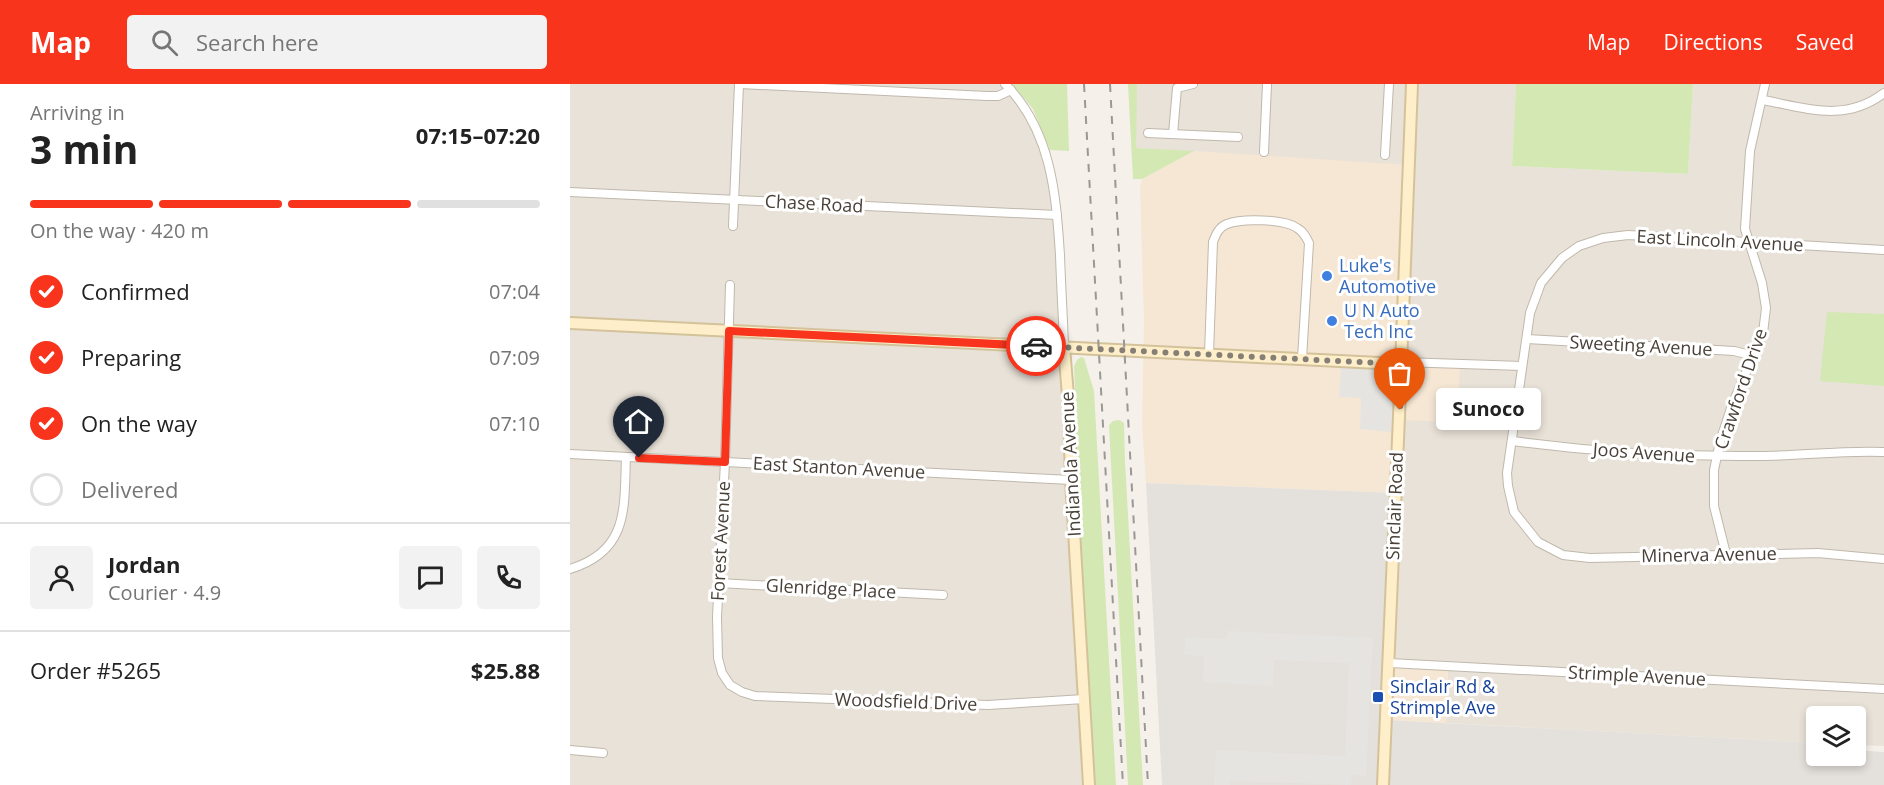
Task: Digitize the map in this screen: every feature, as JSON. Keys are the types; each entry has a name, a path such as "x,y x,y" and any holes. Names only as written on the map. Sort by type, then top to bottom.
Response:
{"main road":[{"name":"Sinclair Road","path":"1383,785 1390,663 1412,84"},
{"path":"570,323 1379,363 1402,362"},
{"name":"Indianola Avenue","path":"1064,347 1089,785"}],"street":[{"path":"733,226 739,84 987,96 998,96 1008,87"},
{"path":"1173,134 1177,86 1184,88 1193,84"},
{"path":"1264,152 1267,84"},
{"path":"1385,155 1389,84"},
{"name":"Crawford Drive","path":"1726,554 1714,506 1714,470 1732,405 1763,333 1766,308 1762,284 1745,229 1750,151 1765,84"},
{"name":"Indianola Avenue","path":"1008,87 1026,109 1042,145 1053,182 1058,215 1064,347"},
{"path":"1762,100 1830,112 1849,110 1867,104 1884,93"},
{"path":"1148,133 1238,137"},
{"name":"Chase Road","path":"570,192 1058,215"},
{"path":"1209,354 1213,242 1217,231 1227,224 1258,221 1290,225 1299,229 1309,243 1302,359"},
{"name":"East Lincoln Avenue","path":"1538,542 1514,512 1508,486 1508,473 1530,313 1541,283 1562,258 1579,246 1603,238 1628,235 1884,250"},
{"name":"Forest Avenue","path":"730,285 718,658 722,673 730,686"},
{"name":"Sweeting Avenue","path":"1527,339 1734,351 1754,356"},
{"path":"1402,362 1522,366"},
{"name":"Joos Avenue","path":"1513,441 1616,452 1717,457 1884,452"},
{"name":"East Stanton Avenue","path":"570,454 1071,480"},
{"path":"570,568 600,554 615,537 623,515 626,457"},
{"name":"Minerva Avenue","path":"1538,542 1563,555 1590,558 1818,553 1884,559"},
{"name":"Glenridge Place","path":"719,583 943,595"},
{"name":"Strimple Avenue","path":"1390,663 1884,689"},
{"name":"Woodsfield Drive","path":"730,686 742,693 755,696 947,705 998,705 1084,699"},
{"path":"570,750 603,753"}],"shaded area":[{"path":"570,84 1004,84 1050,150 1089,785 570,785"},
{"path":"1137,84 1516,84 1512,166 1688,174 1693,84 1884,84 1884,746 1866,745 1866,706 1806,706 1806,742 1446,723 1448,664 1389,660 1409,166 1136,148 1134,145"},
{"path":"1194,151 1409,165 1401,360 1460,362 1458,422 1399,420 1396,493 1146,483 1142,424 1144,321 1140,187 1142,179"},
{"path":"1341,365 1385,369 1389,373 1394,380 1391,432 1360,429 1361,398 1339,397"},
{"path":"1146,483 1396,493 1387,720 1806,742 1806,766 1866,766 1866,751 1884,752 1884,785 1162,785"},
{"path":"1228,631 1373,638 1366,776 1352,775 1351,785 1230,781 1230,785 1214,785 1216,750 1345,756 1349,663 1274,660 1273,686 1203,682 1204,656 1184,655 1185,637 1227,639"},
{"path":"1389,660 1448,664 1446,723 1387,720"}],"green space":[{"path":"1012,84 1067,84 1069,151 1050,150 1033,109"},
{"path":"1128,84 1137,84 1136,148 1194,151 1142,179 1133,179"},
{"path":"1516,84 1693,84 1688,174 1512,166"},
{"path":"1827,312 1884,314 1884,386 1820,381"},
{"path":"1081,357 1084,358 1094,391 1116,785 1094,785 1075,448 1074,366"},
{"path":"1119,420 1124,423 1143,785 1128,785 1109,425"}],"railway":[{"path":"1084,84 1123,785"},
{"path":"1110,84 1148,785"}],"way so far":[{"path":"1036,346 1379,363 1402,362 1400,410"}],"place":[{"name":"Luke's Automotive","path":"1327,276"},
{"name":"U N Auto Tech Inc","path":"1332,321"},
{"name":"Sunoco","path":"1400,410"},
{"name":"Sinclair Rd & Strimple Ave","path":"1378,697"}],"route":[{"path":"639,458 725,462 729,331 1036,346"}]}
